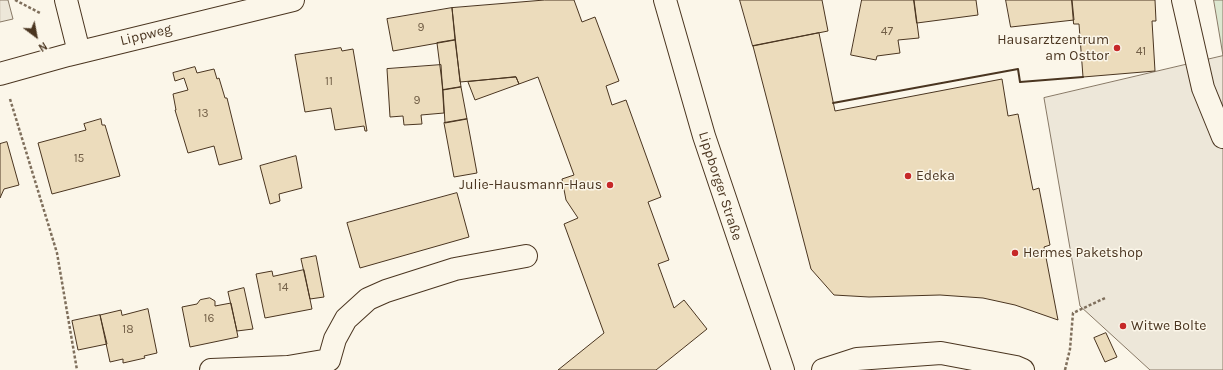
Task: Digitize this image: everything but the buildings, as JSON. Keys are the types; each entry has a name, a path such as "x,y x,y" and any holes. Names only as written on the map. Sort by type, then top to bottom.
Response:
{"main road":[{"path":"66,0 79,52"},
{"name":"Lippweg","path":"1,74 79,52 293,0"},
{"name":"Lippborger Straße","path":"665,0 704,136 782,370"},
{"path":"1184,0 1203,88 1223,137"},
{"path":"211,370 331,365 335,339 346,319 368,299 386,291 455,269 526,256"},
{"path":"823,370 857,360 941,353 1016,367 1023,370"}],"path":[{"path":"1,74 57,253 77,370"},
{"path":"1064,370 1070,349 1073,313 1105,298"}],"green space":[{"path":"1214,0 1223,0 1223,56"}],"shaded area":[{"path":"0,0 8,0 13,19 0,22"},
{"path":"1223,56 1223,370 1150,370 1080,306 1044,98"}],"wall":[{"path":"833,103 1018,69 1020,82 1083,77"}],"place":[{"name":"Hausarztzentrum am Osttor","path":"1117,48"},
{"name":"Edeka","path":"908,176"},
{"name":"Julie-Hausmann-Haus","path":"610,185"},
{"name":"Hermes Paketshop","path":"1015,253"},
{"name":"Witwe Bolte","path":"1123,326"}]}
